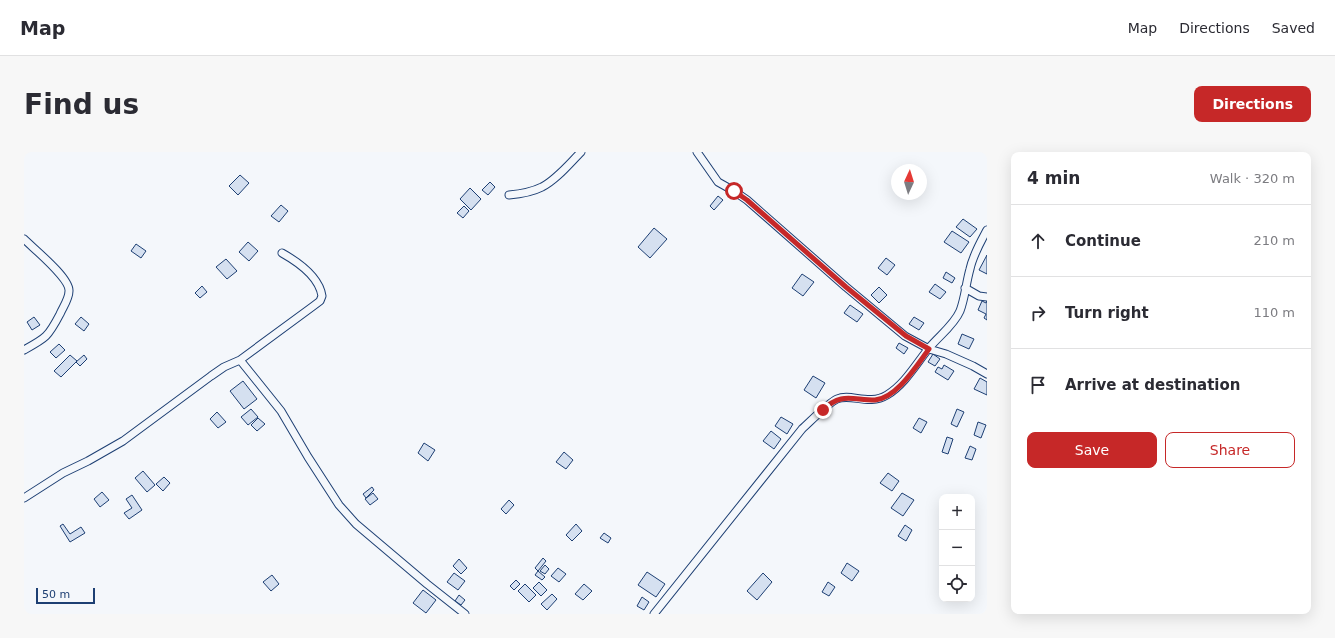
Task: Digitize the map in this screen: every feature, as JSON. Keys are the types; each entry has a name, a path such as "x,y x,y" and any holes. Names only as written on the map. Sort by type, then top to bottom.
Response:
{"street":[{"path":"509,195 542,187 581,152"},
{"path":"697,152 718,182 747,200 846,287 906,336 929,349 946,354 987,374"},
{"path":"654,614 802,430 828,405 838,399 880,400 893,392 904,382 929,349 954,321 960,311 970,268 978,247 987,230"},
{"path":"24,238 63,276 70,290 67,300 48,335 24,350"},
{"path":"24,498 63,472 88,461 123,441 211,376 224,367 240,360 320,301 322,296 317,284 311,276 296,261 282,253"},
{"path":"965,288 979,296 987,297"},
{"path":"240,360 281,411 339,505 362,529 465,614"}],"building":[{"path":"240,175 249,183 238,195 229,186"},
{"path":"490,182 495,187 488,195 482,190"},
{"path":"470,188 481,199 471,210 460,199"},
{"path":"718,196 723,200 714,210 710,206"},
{"path":"281,205 288,211 279,222 271,216"},
{"path":"464,206 469,211 463,218 457,213"},
{"path":"963,219 977,229 970,237 956,227"},
{"path":"654,228 667,239 650,258 638,247"},
{"path":"952,231 969,242 961,253 944,242"},
{"path":"248,242 258,251 249,261 239,252"},
{"path":"136,244 146,251 141,258 131,251"},
{"path":"987,255 987,274 979,270"},
{"path":"886,258 895,265 887,275 878,268"},
{"path":"226,259 237,271 227,279 216,267"},
{"path":"946,272 955,278 952,283 943,278"},
{"path":"802,274 814,282 803,296 792,288"},
{"path":"935,284 946,292 940,299 929,292"},
{"path":"202,286 207,292 200,298 195,293"},
{"path":"879,287 887,295 879,303 871,295"},
{"path":"982,301 986,303 987,301 987,320 984,318 986,314 978,310"},
{"path":"850,305 863,314 857,322 844,313"},
{"path":"34,317 40,325 32,330 27,322"},
{"path":"81,317 89,324 84,331 75,324"},
{"path":"914,317 924,323 919,330 909,324"},
{"path":"962,334 974,339 969,349 958,344"},
{"path":"899,343 908,348 904,354 896,348"},
{"path":"59,344 65,350 56,358 50,352"},
{"path":"933,354 940,359 935,366 928,362"},
{"path":"70,355 77,361 61,377 54,371"},
{"path":"84,355 87,359 80,366 76,362"},
{"path":"944,365 954,371 948,380 935,372 938,367 942,369"},
{"path":"813,376 825,383 816,398 804,390"},
{"path":"980,378 987,382 987,395 974,389"},
{"path":"243,381 257,399 244,409 230,391"},
{"path":"251,409 258,417 248,425 241,417"},
{"path":"957,409 964,412 957,427 951,424"},
{"path":"217,412 226,422 218,428 210,419"},
{"path":"781,417 793,424 787,434 775,426"},
{"path":"258,418 265,424 257,431 251,425"},
{"path":"919,418 927,422 921,433 913,428"},
{"path":"978,422 986,425 981,438 974,435"},
{"path":"771,431 781,439 774,449 763,441"},
{"path":"947,437 953,439 948,454 942,452"},
{"path":"424,443 435,450 428,461 418,453"},
{"path":"970,446 976,449 972,460 965,458"},
{"path":"564,452 573,460 566,469 556,462"},
{"path":"143,471 155,485 147,492 135,478"},
{"path":"888,473 899,481 892,491 880,483"},
{"path":"164,477 170,483 163,491 156,484"},
{"path":"372,487 374,490 366,498 363,494"},
{"path":"102,492 109,500 100,507 94,499"},
{"path":"373,493 378,499 370,505 365,499"},
{"path":"902,493 914,500 903,516 891,508"},
{"path":"132,495 142,510 129,519 124,513 132,508 126,499"},
{"path":"509,500 514,505 506,514 501,509"},
{"path":"63,524 70,534 81,527 85,533 70,542 60,526"},
{"path":"576,524 582,531 572,541 566,535"},
{"path":"905,525 912,530 906,541 898,536"},
{"path":"604,533 611,538 608,543 600,538"},
{"path":"543,558 546,561 538,571 535,568"},
{"path":"459,559 467,568 461,574 453,566"},
{"path":"847,563 859,571 852,581 841,573"},
{"path":"545,565 549,569 545,574 540,571"},
{"path":"558,568 566,574 559,582 551,576"},
{"path":"538,571 545,577 542,580 535,575"},
{"path":"647,572 665,584 656,597 638,585"},
{"path":"454,573 465,581 458,590 447,582"},
{"path":"763,573 772,582 757,600 747,591"},
{"path":"272,575 279,584 271,591 263,582"},
{"path":"516,580 520,584 514,590 510,586"},
{"path":"539,582 547,590 541,596 533,588"},
{"path":"828,582 835,587 829,596 822,592"},
{"path":"525,584 536,595 529,602 518,591"},
{"path":"584,584 592,591 583,600 575,594"},
{"path":"423,590 436,600 426,613 413,603"},
{"path":"552,594 557,599 547,610 541,604"},
{"path":"459,595 465,600 461,605 455,601"},
{"path":"642,597 649,602 644,610 637,606"}],"route":[{"path":"734,191 747,200 846,287 906,336 929,349 904,382 893,392 880,400 842,398 835,400 823,410"}]}
